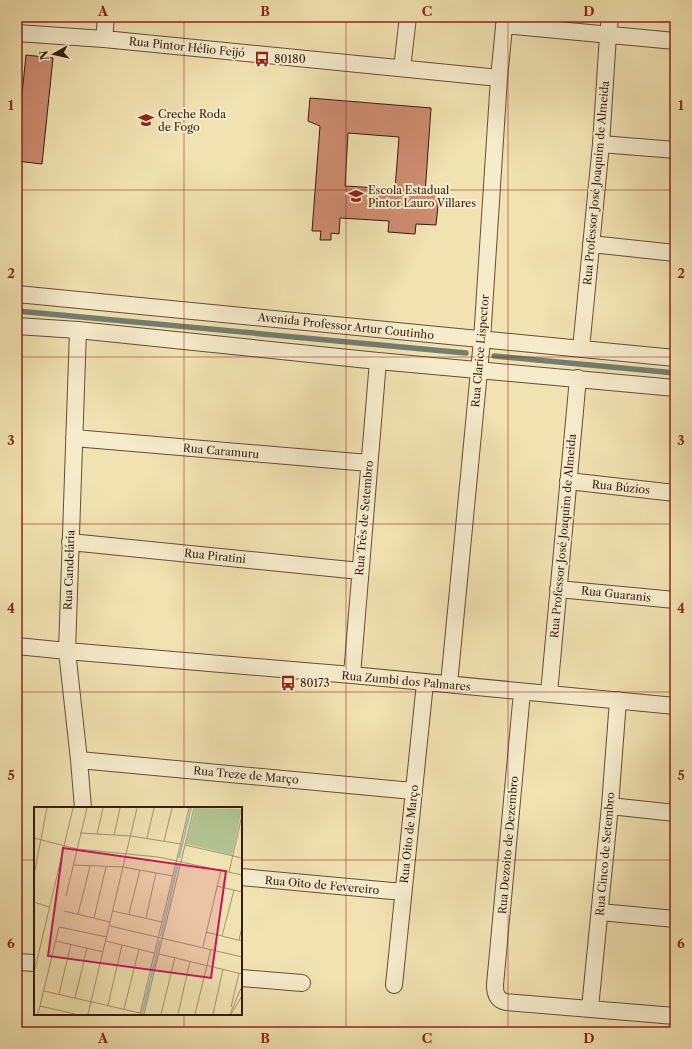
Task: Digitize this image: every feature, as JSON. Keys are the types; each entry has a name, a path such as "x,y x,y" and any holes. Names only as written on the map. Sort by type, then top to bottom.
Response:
{"street":[{"path":"104,39 106,17"},
{"path":"402,68 408,17"},
{"name":"Rua Professor José Joaquim de Almeida","path":"581,349 601,144 610,17"},
{"path":"504,21 608,35 675,41"},
{"name":"Rua Clarice Lispector","path":"449,684 478,369 482,340 504,21"},
{"name":"Rua Pintor Hélio Feijó","path":"17,33 104,39 499,78"},
{"path":"601,144 675,150"},
{"path":"591,244 675,253"},
{"name":"Avenida Professor Artur Coutinho","path":"17,294 675,358"},
{"path":"17,326 78,330 675,388"},
{"name":"Rua Candelária","path":"78,330 67,651 83,807"},
{"name":"Rua Três de Setembro","path":"352,675 378,360"},
{"name":"Rua Professor José Joaquim de Almeida","path":"549,693 578,378"},
{"name":"Rua Caramuru","path":"74,438 369,463"},
{"name":"Rua Búzios","path":"568,481 675,493"},
{"name":"Rua Piratini","path":"70,542 360,571"},
{"name":"Rua Guaranis","path":"558,589 675,600"},
{"name":"Rua Zumbi dos Palmares","path":"17,646 352,675 675,706"},
{"name":"Rua Oito de Março","path":"394,985 424,683"},
{"name":"Rua Dezoito de Dezembro","path":"522,692 495,985 498,998 506,1002 590,1008"},
{"name":"Rua Cinco de Setembro","path":"590,1008 610,806 618,700"},
{"name":"Rua Treze de Março","path":"79,760 413,791"},
{"path":"610,806 675,813"},
{"name":"Rua Oito de Fevereiro","path":"242,877 403,892"},
{"path":"600,912 675,919"},
{"path":"17,962 34,963"},
{"path":"242,978 302,983"},
{"path":"590,1008 675,1016"}],"building":[{"path":"26,55 53,58 42,164 17,161 17,143"},
{"path":"310,98 431,108 425,194 439,196 436,225 416,224 415,234 388,232 389,221 340,218 339,234 331,233 331,240 320,240 321,231 312,231 320,126 308,121","holes":["348,133 399,137 395,189 345,186"]}],"waterway":[{"path":"17,311 466,353"},
{"path":"494,356 675,373"}],"place":[{"name":"80180","path":"262,59"},
{"name":"Creche Roda de Fogo","path":"146,120"},
{"name":"Escola Estadual Pintor Lauro Villares","path":"356,196"},
{"name":"80173","path":"288,683"}]}
